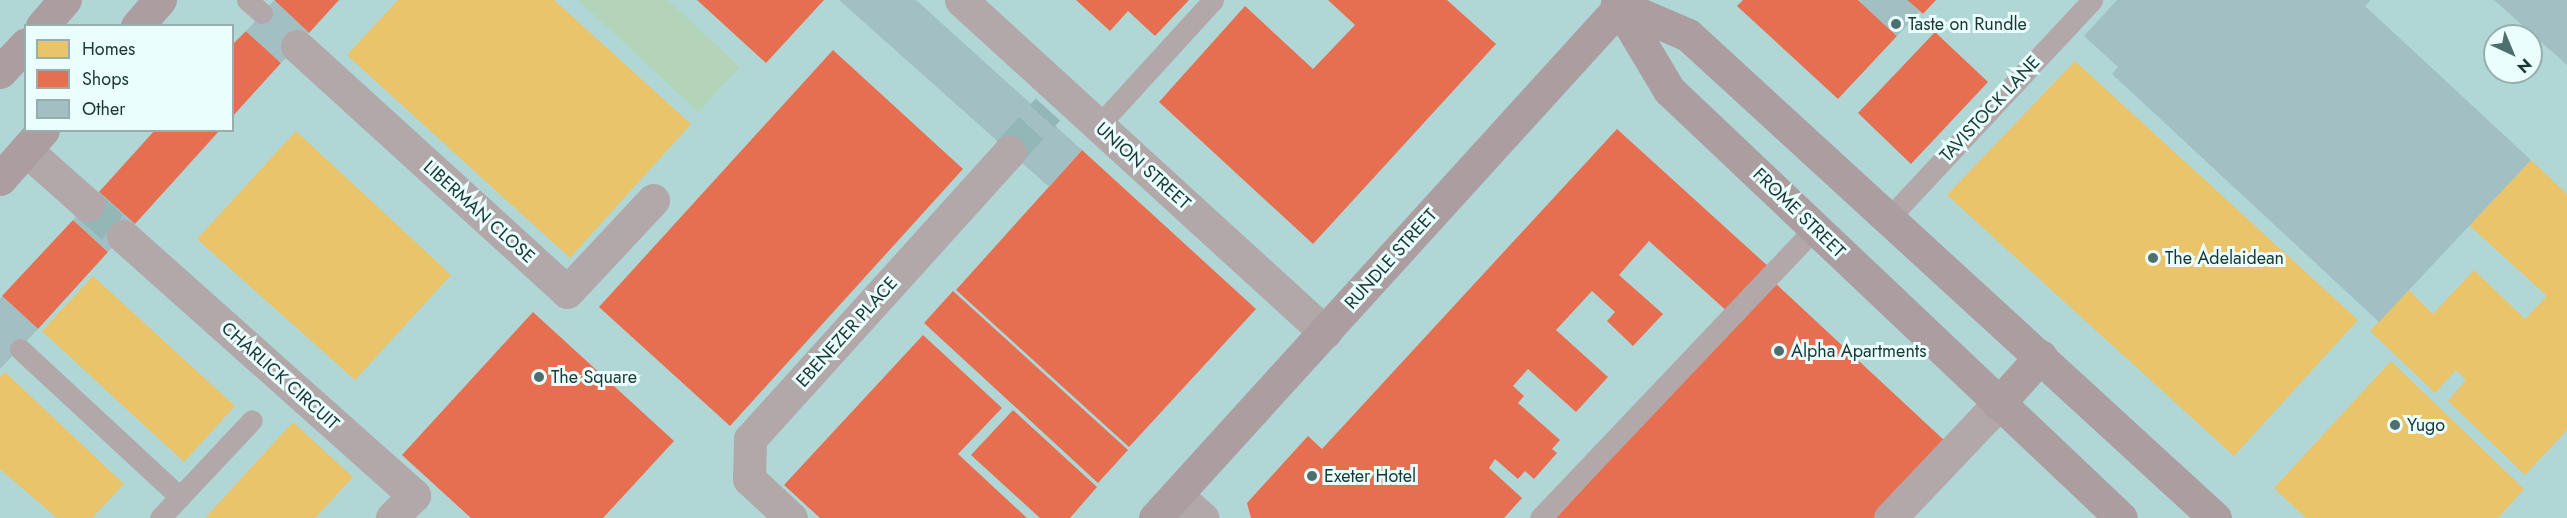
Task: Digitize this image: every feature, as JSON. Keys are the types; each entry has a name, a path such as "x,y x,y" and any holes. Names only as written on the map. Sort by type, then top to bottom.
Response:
{"street":[{"path":"44,24 65,0"},
{"name":"UNION STREET","path":"961,0 1055,101 1099,125 1325,332"},
{"path":"1620,2 1688,35 2041,356 2215,518"},
{"name":"FROME STREET","path":"1620,2 1670,90 1998,404 2121,518"},
{"name":"RUNDLE STREET","path":"1166,507 1620,2"},
{"path":"0,72 24,46"},
{"name":"LIBERMAN CLOSE","path":"297,46 567,292 653,200"},
{"path":"0,179 35,140 88,205"},
{"name":"EBENEZER PLACE","path":"791,518 749,479 750,440 1009,152"},
{"name":"CHARLICK CIRCUIT","path":"123,236 414,495 392,518"},
{"path":"1890,518 2041,356"},
{"path":"1166,507 1202,518"}],"lane":[{"path":"1099,125 1213,0"},
{"name":"TAVISTOCK LANE","path":"1889,218 2092,0"},
{"path":"1540,518 1815,228"},
{"path":"20,349 180,496"},
{"path":"160,518 252,420"}],"green space":[{"path":"578,0 668,0 740,67 698,112"}],"building: Homes":[{"path":"398,0 554,0 691,124 570,258 347,55"},
{"name":"The Adelaidean","path":"2075,61 2358,320 2234,456 1947,195"},
{"path":"296,131 451,275 355,380 197,239"},
{"path":"2531,160 2567,194 2567,430 2525,475 2448,401 2466,380 2456,370 2435,393 2370,331 2409,290 2433,314 2474,270 2525,319 2547,296 2469,225"},
{"path":"93,276 235,406 184,462 42,331"},
{"name":"Yugo","path":"2391,361 2524,489 2498,518 2306,518 2274,488"},
{"path":"5,372 124,484 92,518 57,518 0,469 0,377"},
{"path":"293,422 353,477 315,518 205,518"}],"building: Shops":[{"path":"274,0 339,0 309,33"},
{"path":"697,0 824,0 766,63"},
{"path":"1076,0 1189,0 1155,36 1128,11 1110,31"},
{"path":"1328,0 1447,0 1496,44 1313,244 1159,102 1245,6 1313,69 1355,25"},
{"path":"1743,0 1858,0 1897,36 1838,99 1737,6"},
{"path":"1907,0 1936,0 1923,14"},
{"path":"246,31 281,63 234,115 234,43"},
{"path":"1935,32 1988,82 1911,164 1858,113"},
{"path":"833,50 963,169 730,426 599,307"},
{"path":"1617,129 1770,268 1729,313 1649,241 1619,275 1663,314 1633,346 1607,321 1615,312 1592,291 1556,330 1608,377 1576,412 1528,369 1513,386 1524,396 1518,403 1560,440 1552,449 1557,453 1534,479 1525,471 1518,479 1495,459 1489,468 1522,498 1504,518 1251,518 1247,503 1308,436 1322,449"},
{"path":"153,132 218,132 135,224 99,192"},
{"path":"1082,150 1256,309 1129,447 956,290"},
{"path":"73,220 108,252 38,329 2,296"},
{"name":"Alpha Apartments","path":"1774,282 1946,442 1875,518 1556,518"},
{"path":"953,291 1128,450 1098,483 924,323"},
{"name":"The Square","path":"533,312 674,441 603,518 471,518 402,455"},
{"path":"923,335 1002,408 958,454 1027,518 820,518 784,485"},
{"path":"1013,410 1097,487 1070,518 1040,518 971,455"}],"building: Other":[{"path":"274,0 309,33 281,63 246,31"},
{"path":"839,0 916,0 1082,150 1049,187"},
{"name":"Taste on Rundle","path":"1858,0 1907,0 1920,11 1897,36"},
{"path":"2117,0 2371,0 2365,6 2531,160 2379,322 2112,74 2118,67 2084,36"},
{"path":"2494,0 2567,0 2567,65 2543,44 2543,24 2521,24"},
{"path":"99,192 135,224 108,252 73,220"},
{"path":"2,296 38,329 0,369 0,299"}],"tunnel":[{"path":"1009,152 1048,109"},
{"path":"88,205 123,236"}],"place":[{"name":"Taste on Rundle","path":"1896,24"},
{"name":"The Adelaidean","path":"2153,258"},
{"name":"Alpha Apartments","path":"1779,351"},
{"name":"The Square","path":"539,377"},
{"name":"Yugo","path":"2395,425"},
{"name":"Exeter Hotel","path":"1312,476"}]}
